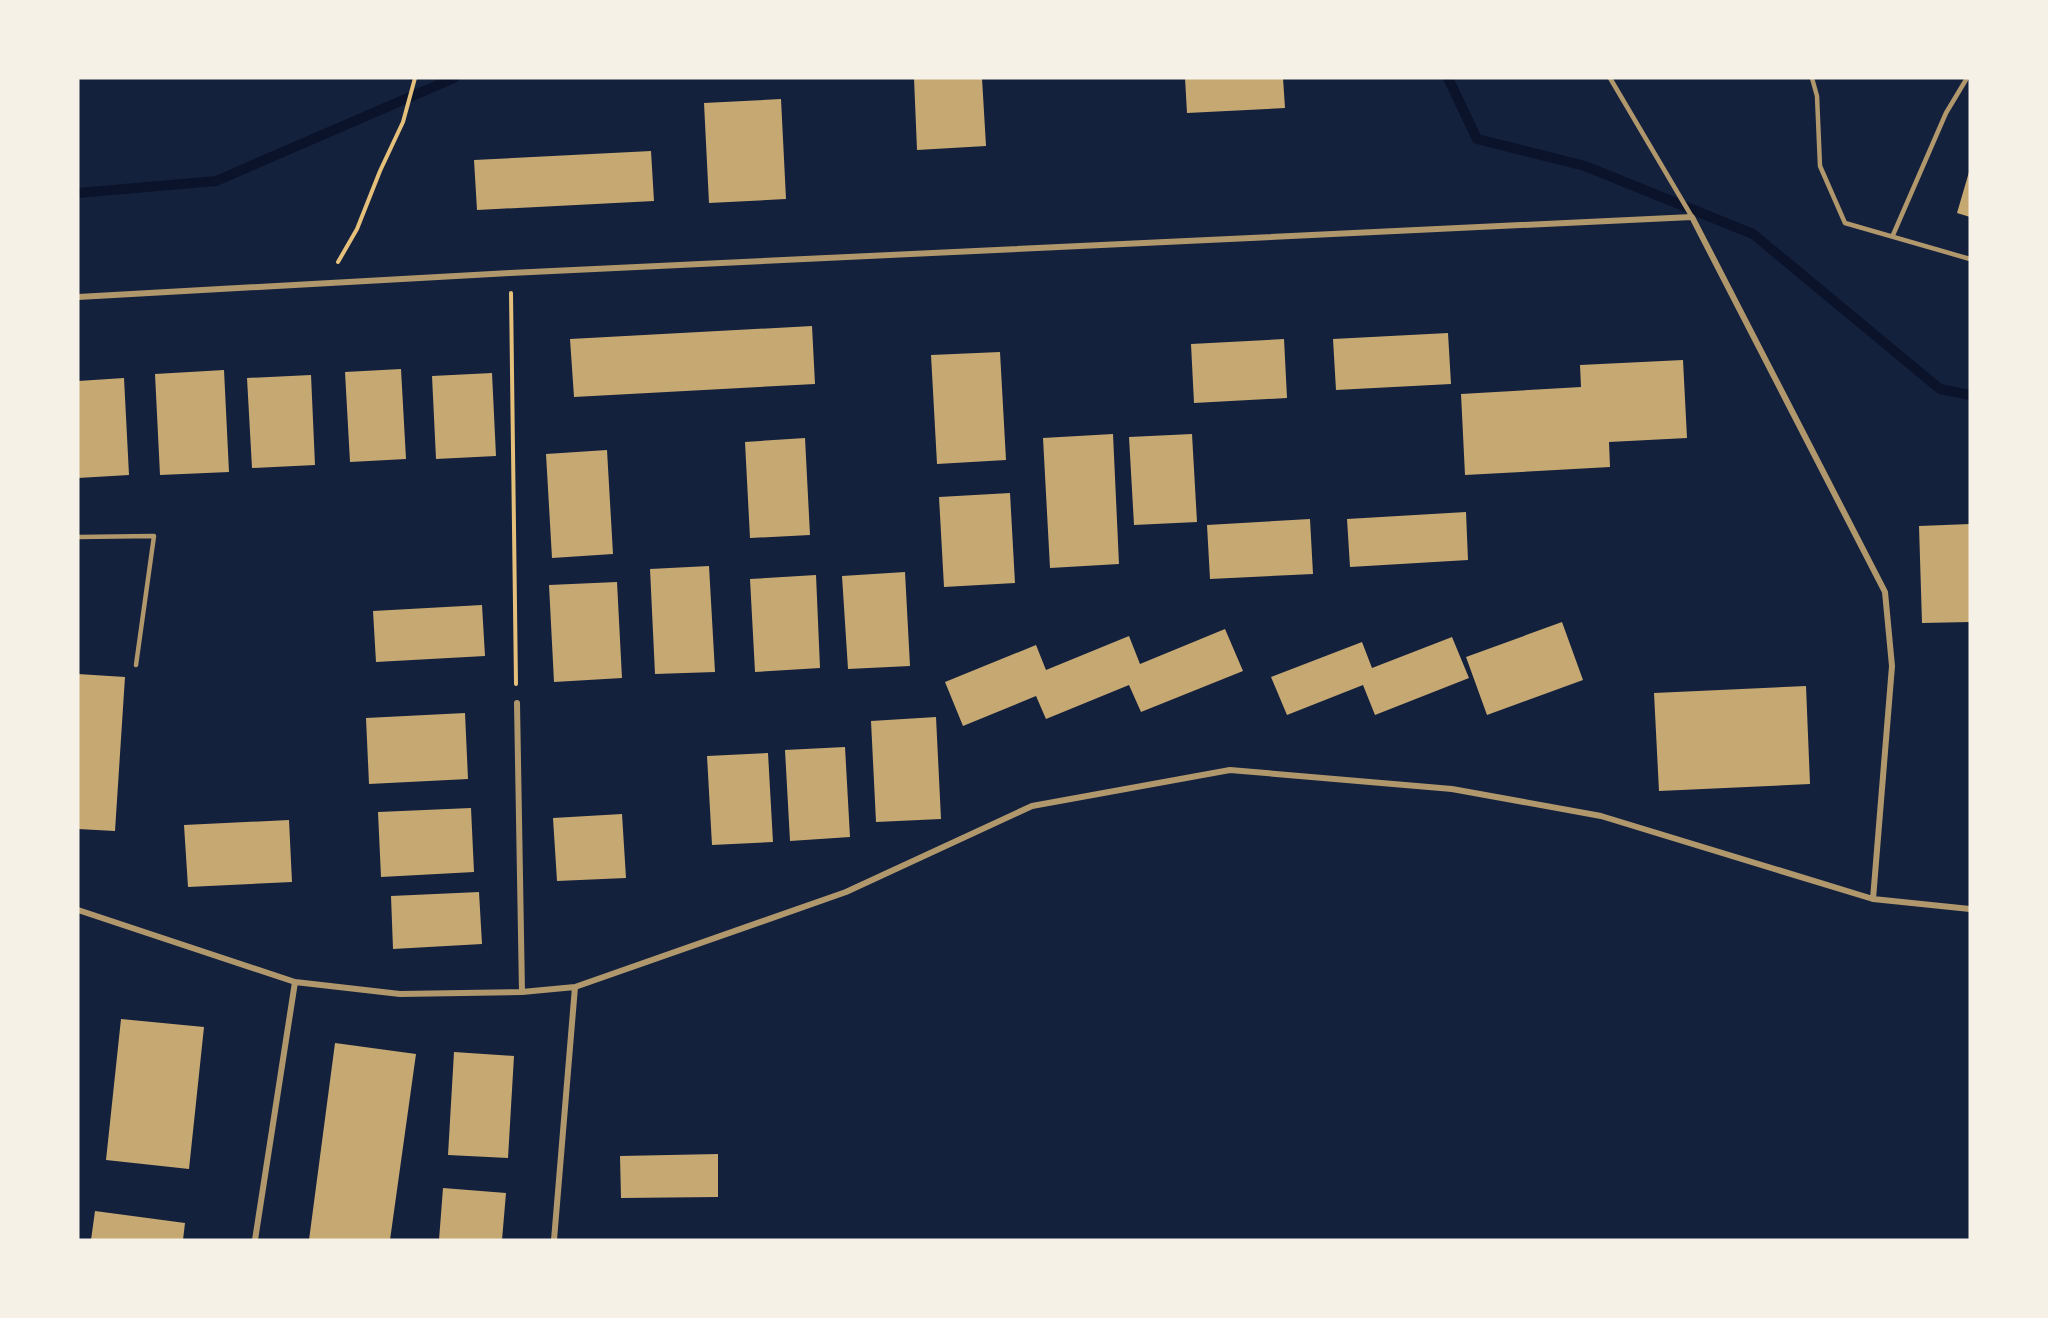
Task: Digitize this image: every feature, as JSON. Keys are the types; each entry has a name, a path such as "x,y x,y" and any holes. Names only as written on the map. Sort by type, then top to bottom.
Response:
{"street":[{"path":"78,297 510,273 1692,217 1885,592 1892,666 1874,898"},
{"path":"517,703 522,992"},
{"path":"78,910 295,982 400,994 522,992 574,987 846,892 1032,806 1230,770 1452,789 1601,816 1874,898 1970,909"},
{"path":"255,1240 295,982"},
{"path":"554,1240 574,987"}],"lane":[{"path":"1610,78 1692,217"},
{"path":"1812,78 1817,96 1820,166 1845,223 1970,259"},
{"path":"1893,235 1946,113 1967,78"},
{"path":"78,537 154,536 136,665"}],"path":[{"path":"326,283 357,229 380,171 403,123 415,78"},
{"path":"510,273 517,703"}],"building":[{"path":"914,78 982,78 986,146 917,150"},
{"path":"1185,78 1283,78 1285,108 1187,113"},
{"path":"781,99 786,199 709,203 704,103"},
{"path":"651,151 654,201 477,210 474,160"},
{"path":"1970,172 1970,217 1957,213"},
{"path":"812,326 815,384 574,397 570,339"},
{"path":"1448,333 1451,384 1336,390 1333,339"},
{"path":"1284,339 1287,398 1194,403 1191,344"},
{"path":"1000,352 1006,460 937,464 931,355"},
{"path":"1683,360 1687,438 1609,442 1610,467 1465,475 1461,394 1581,387 1580,365"},
{"path":"401,369 406,459 350,462 345,372"},
{"path":"224,370 229,472 160,475 155,374"},
{"path":"492,373 496,456 436,459 432,376"},
{"path":"311,375 315,465 252,468 247,378"},
{"path":"124,378 129,475 78,478 78,381"},
{"path":"1113,434 1119,564 1050,568 1043,438"},
{"path":"1192,434 1197,522 1134,525 1129,437"},
{"path":"805,438 810,535 750,538 745,442"},
{"path":"607,450 613,554 552,558 546,454"},
{"path":"1010,493 1015,583 944,587 939,497"},
{"path":"1466,512 1468,560 1350,567 1347,519"},
{"path":"1310,519 1313,574 1210,579 1207,525"},
{"path":"1970,524 1970,622 1922,623 1919,526"},
{"path":"709,566 715,672 655,674 650,569"},
{"path":"905,572 910,666 848,669 842,576"},
{"path":"816,575 820,668 755,672 750,579"},
{"path":"617,582 622,678 554,682 549,585"},
{"path":"482,605 485,656 376,662 373,611"},
{"path":"1562,622 1583,680 1487,715 1466,657"},
{"path":"1225,629 1243,671 1141,712 1129,685 1046,719 1036,696 963,726 945,682 1036,645 1046,670 1129,636 1140,664"},
{"path":"1452,637 1469,678 1375,715 1363,685 1287,715 1271,677 1362,642 1372,668"},
{"path":"78,674 125,677 115,831 78,829"},
{"path":"1806,686 1810,784 1659,791 1654,693"},
{"path":"465,713 468,779 369,784 366,718"},
{"path":"936,717 941,819 876,822 871,721"},
{"path":"845,747 850,837 790,841 785,750"},
{"path":"768,753 773,842 712,845 707,756"},
{"path":"471,808 474,872 381,877 378,812"},
{"path":"622,814 626,878 557,881 553,818"},
{"path":"289,820 292,882 188,887 184,825"},
{"path":"479,892 482,944 393,949 391,896"},
{"path":"121,1019 204,1027 189,1169 106,1160"},
{"path":"335,1043 416,1054 390,1240 309,1240"},
{"path":"454,1052 514,1056 508,1158 448,1155"},
{"path":"718,1154 718,1197 621,1198 620,1156"},
{"path":"443,1188 506,1193 502,1240 439,1240"},
{"path":"95,1211 185,1223 183,1240 91,1240"}],"waterway":[{"path":"78,193 216,181 454,78"},
{"path":"1448,78 1477,139 1585,166 1753,234 1940,389 1970,395"}]}
